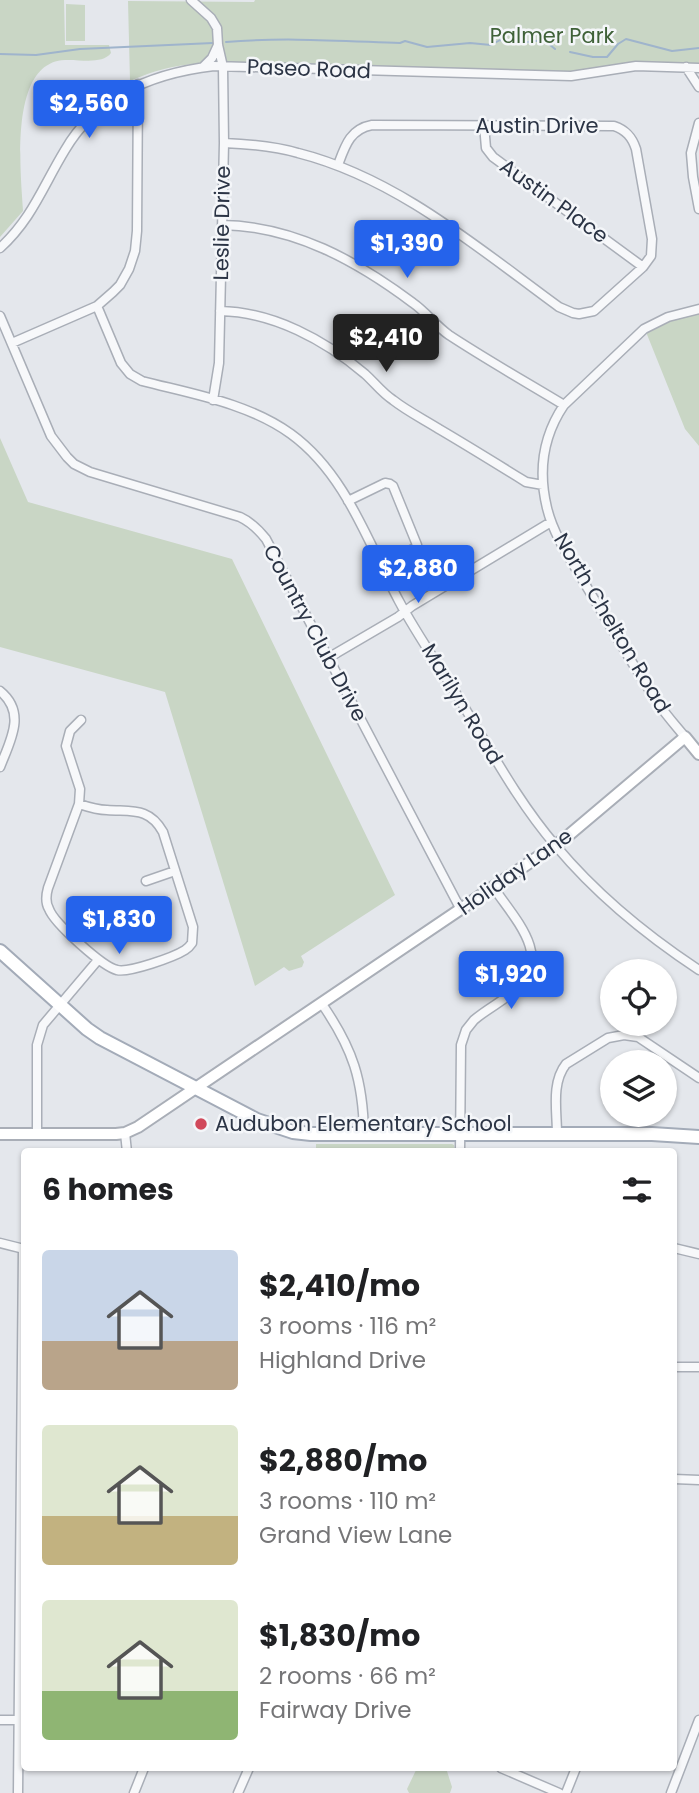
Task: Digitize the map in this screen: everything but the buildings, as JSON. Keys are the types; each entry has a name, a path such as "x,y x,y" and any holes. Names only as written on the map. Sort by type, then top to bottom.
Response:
{"main road":[{"path":"0,951 100,1038 257,1120 284,1130 311,1134 652,1134 699,1137"}],"street":[{"name":"Leslie Drive","path":"191,0 215,23 219,32 218,45 223,66 219,363 213,400"},
{"path":"203,68 218,45"},
{"name":"Paseo Road","path":"0,248 28,218 64,150 77,132 102,107 138,84 167,75 223,66 570,76 636,66 699,68"},
{"path":"686,67 699,86"},
{"path":"12,343 97,306 120,285 129,269 135,251 136,231 138,84"},
{"path":"699,123 691,153 699,209"},
{"name":"Austin Drive","path":"338,165 350,136 363,127 372,125 614,126 631,137 636,149 652,239 651,256 643,267"},
{"name":"Austin Place","path":"484,125 486,148 493,156 643,267"},
{"path":"224,143 284,149 338,165 380,185 418,206 559,307 573,313 587,314 594,311 643,267"},
{"path":"222,225 251,226 278,232 349,260 400,293 446,333 564,405"},
{"name":"Marilyn Road","path":"97,306 121,363 130,374 142,381 247,409 290,433 323,464 338,483 406,611 513,786 556,846 626,917 699,970"},
{"name":"North Chelton Road","path":"699,309 659,320 644,328 564,405 545,442 543,467 545,499 551,522 561,542 659,705 699,754"},
{"path":"220,311 247,312 296,330 354,366 394,402 526,482 543,485"},
{"name":"Country Club Drive","path":"0,316 51,436 74,464 90,472 240,517 254,525 265,539 461,910"},
{"path":"348,501 385,483 393,486 418,545 381,565"},
{"path":"328,658 551,522"},
{"path":"0,691 11,702 15,724 0,767"},
{"path":"79,804 98,809 140,812 153,818 163,832 196,944 180,953 132,970 118,970 98,960 55,919 46,901 48,888 79,804 80,789 66,746 70,731 80,720"},
{"name":"Holiday Lane","path":"125,1133 196,1089 556,846 685,737"},
{"path":"146,881 175,871"},
{"path":"460,1148 460,1058 463,1037 474,1020 524,982 532,960 527,937 494,888"},
{"path":"37,1134 39,1035 44,1025 98,960"},
{"path":"322,1004 341,1032 357,1072 363,1102 364,1134"},
{"path":"557,1134 556,1090 562,1069 608,1038 624,1034 638,1037 699,1078"},
{"path":"0,1134 125,1133 127,1148"},
{"path":"0,1243 21,1248"},
{"path":"677,1249 699,1254"},
{"path":"677,1367 699,1367"},
{"path":"677,1479 699,1480"},
{"path":"0,1720 21,1720"},
{"path":"670,1793 699,1720"},
{"path":"18,1793 21,1738"},
{"path":"134,1793 143,1771"},
{"path":"238,1793 248,1771"},
{"path":"507,1771 559,1793"},
{"path":"566,1793 575,1771"}],"green space":[{"path":"0,0 64,0 65,45 109,45 111,53 102,59 65,60 47,66 34,79 26,99 22,122 20,147 23,211 0,237"},
{"name":"Palmer Park","path":"699,0 699,64 629,63 578,73 197,64 163,69 130,81 128,1"},
{"path":"66,4 85,5 85,41 66,41"},
{"path":"699,311 699,446 685,429 646,332"},
{"path":"0,438 28,502 232,559 395,895 301,956 304,962 302,967 289,971 284,967 255,986 165,692 0,647"},
{"path":"316,1144 452,1144 454,1148 316,1148"},
{"path":"416,1771 447,1771 452,1787 450,1793 409,1793 407,1789"}],"waterway":[{"path":"570,52 607,57 626,39 672,51 699,48"},
{"path":"226,42 405,41 427,47 470,43 491,45 500,40 519,43 544,40 555,49"},
{"path":"0,54 36,55 80,49 213,43"}],"place":[{"name":"Audubon Elementary School","path":"201,1124"}]}
